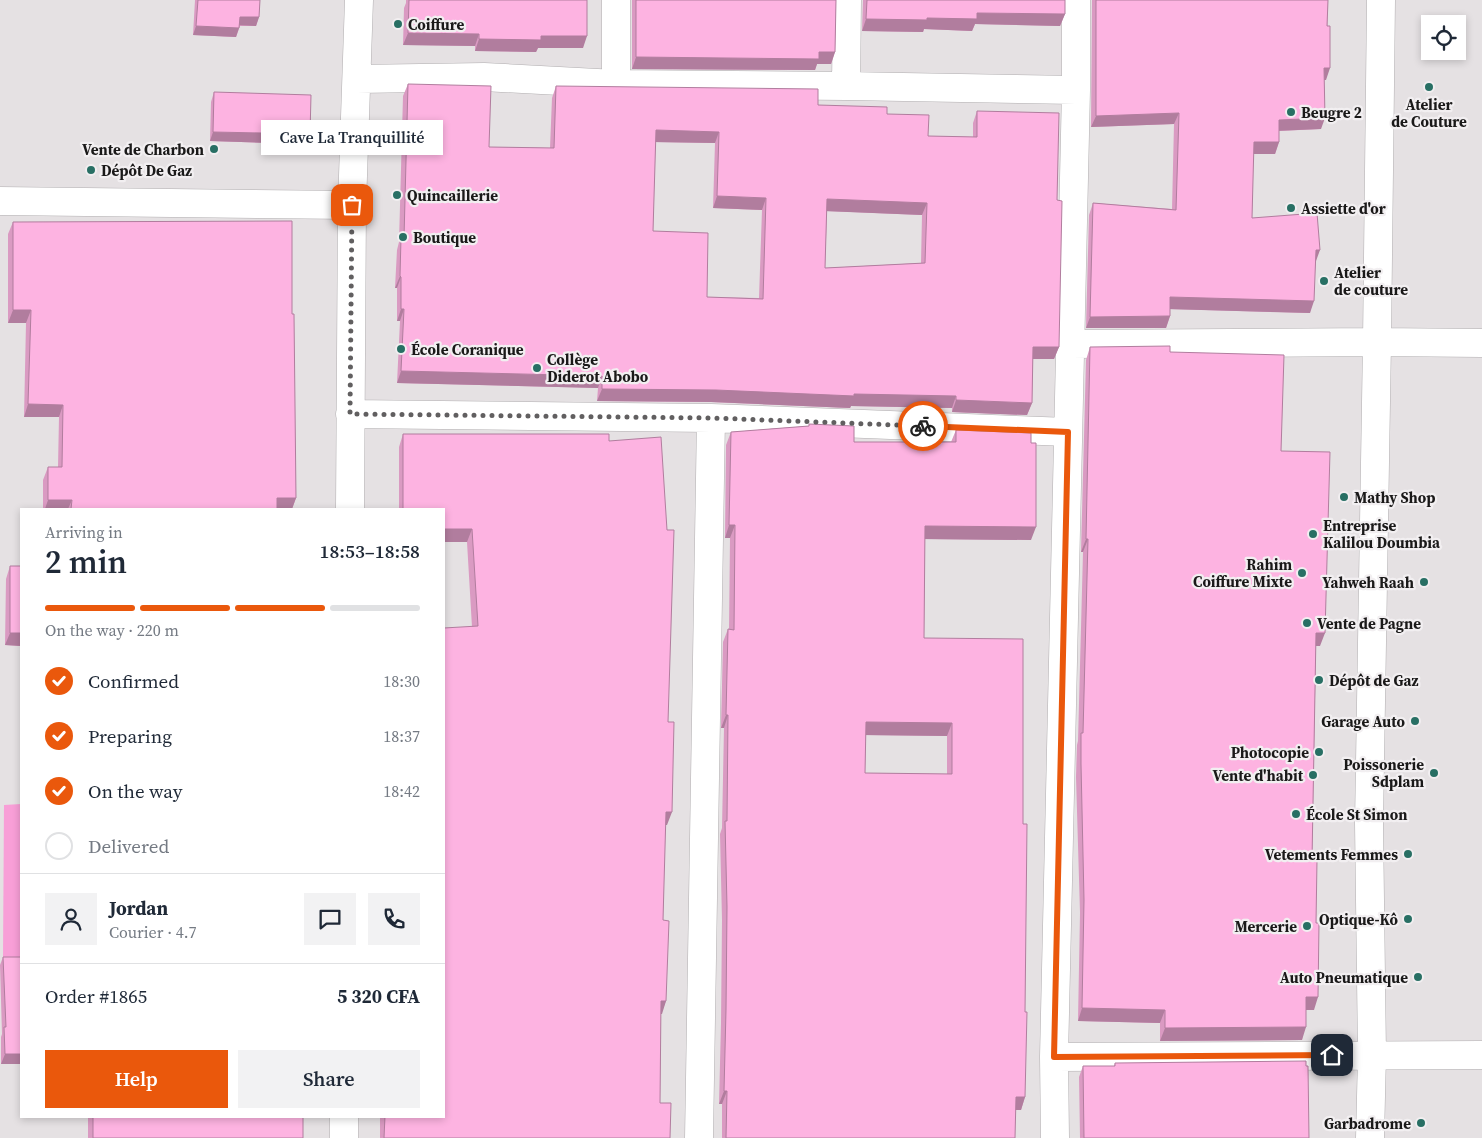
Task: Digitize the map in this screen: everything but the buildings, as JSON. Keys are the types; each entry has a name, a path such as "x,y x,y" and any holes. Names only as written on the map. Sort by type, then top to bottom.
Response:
{"street":[{"path":"350,508 352,205 359,0"},
{"path":"616,0 616,84"},
{"path":"846,86 847,0"},
{"path":"1055,1138 1054,1057 1076,90 1076,0"},
{"path":"1370,1138 1372,1054 1369,823 1381,0"},
{"path":"357,79 484,77 616,84 1076,90"},
{"path":"0,201 352,205"},
{"path":"1070,344 1482,343"},
{"path":"350,414 712,418 1068,432"},
{"path":"699,1138 712,418"},
{"path":"1054,1057 1372,1054 1482,1055"},
{"path":"344,1118 344,1138"}],"shaded area":[{"path":"20,804 20,959 3,958 4,805"}],"way so far":[{"path":"352,205 350,414 712,418 923,426"}],"place":[{"name":"Coiffure","path":"398,24"},
{"name":"Atelier de Couture","path":"1429,87"},
{"name":"Beugre 2","path":"1291,112"},
{"name":"Vente de Charbon","path":"214,149"},
{"name":"Dépôt De Gaz","path":"91,170"},
{"name":"Quincaillerie","path":"397,195"},
{"name":"Cave La Tranquillité","path":"352,205"},
{"name":"Assiette d'or","path":"1291,208"},
{"name":"Boutique","path":"403,237"},
{"name":"Atelier de couture","path":"1324,281"},
{"name":"École Coranique","path":"401,349"},
{"name":"Collège Diderot Abobo","path":"537,368"},
{"name":"Mathy Shop","path":"1344,497"},
{"name":"Entreprise Kalilou Doumbia","path":"1313,534"},
{"name":"Rahim Coiffure Mixte","path":"1302,573"},
{"name":"Yahweh Raah","path":"1424,582"},
{"name":"Vente de Pagne","path":"1307,623"},
{"name":"Dépôt de Gaz","path":"1319,680"},
{"name":"Garage Auto","path":"1415,721"},
{"name":"Photocopie","path":"1319,752"},
{"name":"Poissonerie Sdplam","path":"1434,773"},
{"name":"Vente d'habit","path":"1313,775"},
{"name":"École St Simon","path":"1296,814"},
{"name":"Vetements Femmes","path":"1408,854"},
{"name":"Optique-Kô","path":"1408,919"},
{"name":"Mercerie","path":"1307,926"},
{"name":"Auto Pneumatique","path":"1418,977"},
{"name":"Garbadrome","path":"1421,1123"}],"route":[{"path":"923,426 1068,432 1054,1057 1332,1055"}]}
